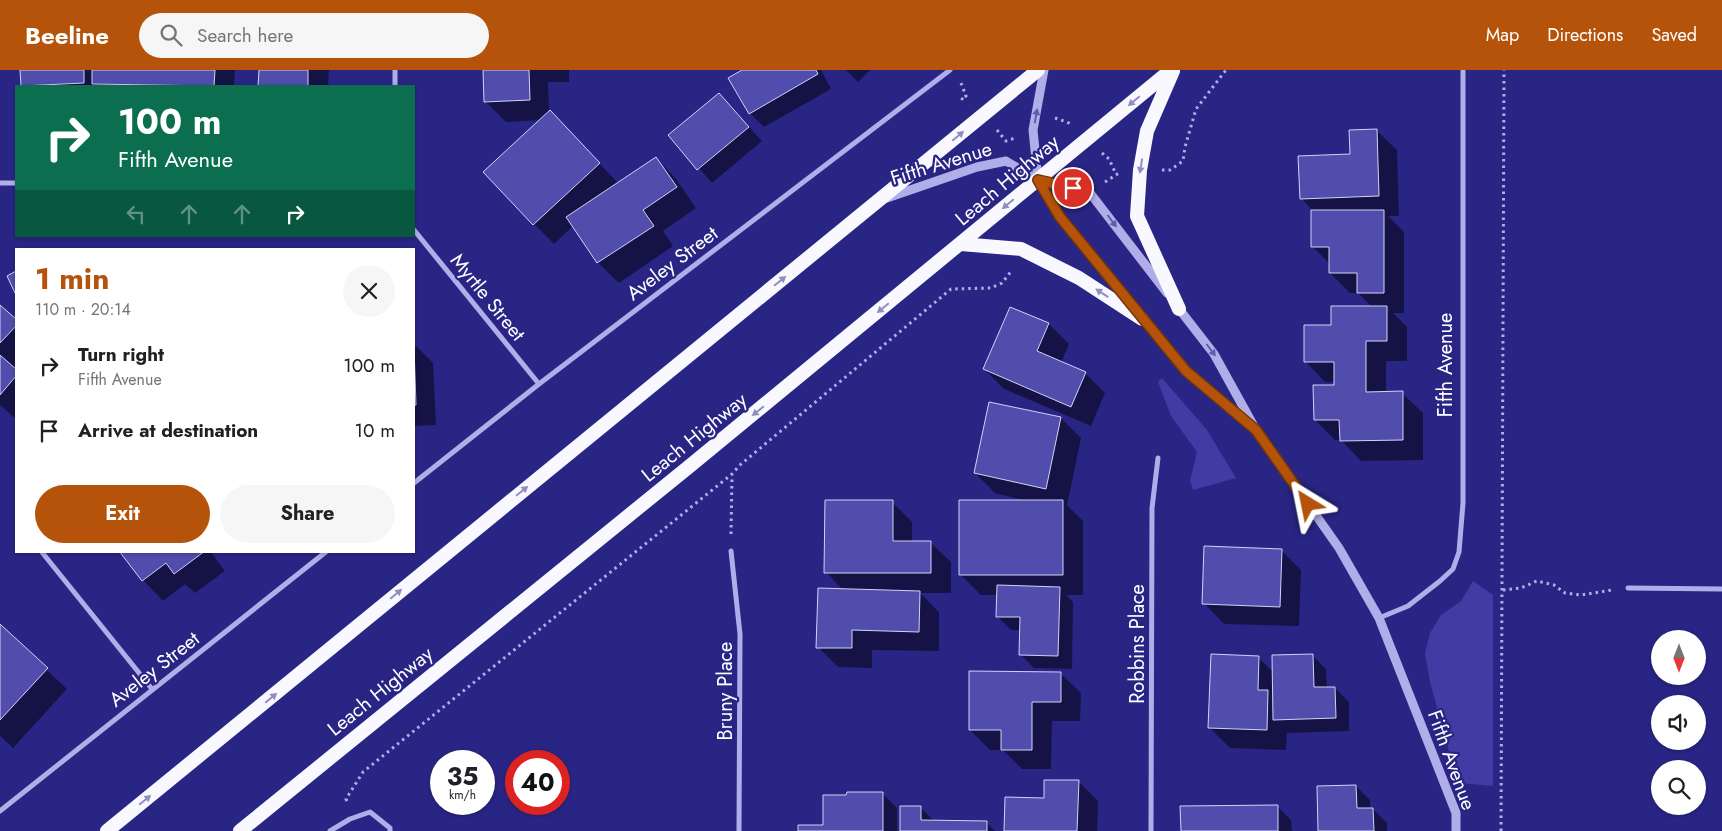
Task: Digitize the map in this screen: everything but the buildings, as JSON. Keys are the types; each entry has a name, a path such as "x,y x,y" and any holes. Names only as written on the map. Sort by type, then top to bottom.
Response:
{"highway":[{"path":"107,831 1038,70"},
{"path":"1172,70 1148,131 1140,170 1138,216 1179,310"},
{"name":"Leach Highway","path":"240,831 691,466 1172,70"},
{"path":"962,244 1021,249 1079,278 1142,319"}],"street":[{"path":"395,70 395,85"},
{"name":"Aveley Street","path":"415,482 539,384 950,70"},
{"name":"Fifth Avenue","path":"1044,70 1033,130 1038,180 1060,217 1186,371 1256,430"},
{"name":"Fifth Avenue","path":"1379,618 1408,606 1440,581 1453,569 1459,552 1463,503 1464,70"},
{"name":"Fifth Avenue","path":"880,200 976,167 1006,161 1038,180 1090,193 1214,354 1256,430 1339,548 1379,618 1456,813 1456,831"},
{"path":"0,183 15,183"},
{"name":"Myrtle Street","path":"415,231 539,384"},
{"name":"Robbins Place","path":"1151,831 1152,508 1158,458"},
{"name":"Bruny Place","path":"731,551 740,634 739,831"},
{"path":"43,553 152,689"},
{"name":"Aveley Street","path":"0,811 324,553"},
{"path":"1628,588 1722,589"},
{"path":"330,831 350,819 370,812 390,828 390,831"}],"path":[{"path":"1090,193 1116,174 1127,170 1170,170 1183,161 1196,109 1226,70"},
{"path":"1501,831 1504,70"},
{"path":"350,819 346,799 363,772 732,474 740,464 952,289 991,288 1002,284 1013,268 1016,256 1021,249"},
{"path":"730,520 733,487 732,474"},
{"path":"1503,590 1521,588 1537,581 1554,585 1566,593 1581,594 1628,588"}],"shaded area":[{"path":"1162,378 1207,430 1236,478 1193,490 1190,481 1197,452 1171,416 1158,382"},
{"path":"1473,581 1493,595 1493,786 1458,783 1430,682 1425,653 1430,633 1441,615 1461,601"}],"route":[{"path":"1073,188 1038,180 1060,217 1142,319 1186,371 1256,430 1308,504"}]}
